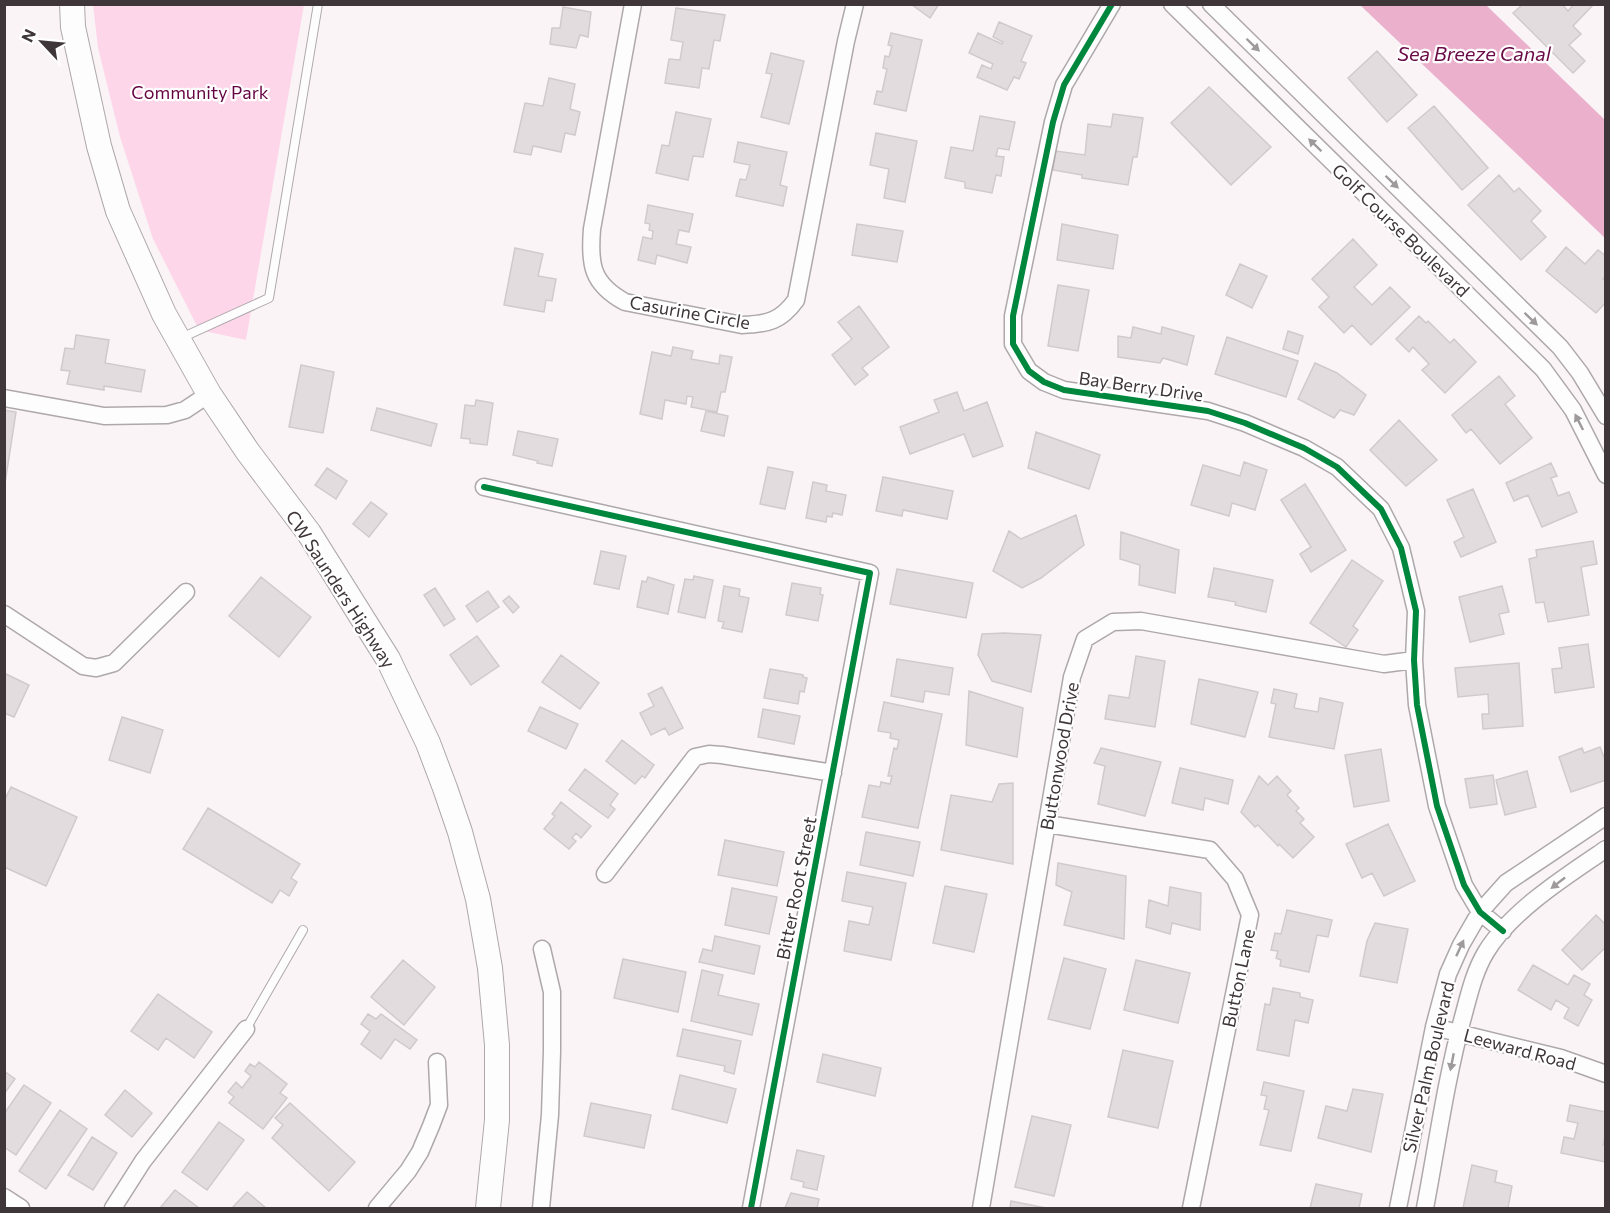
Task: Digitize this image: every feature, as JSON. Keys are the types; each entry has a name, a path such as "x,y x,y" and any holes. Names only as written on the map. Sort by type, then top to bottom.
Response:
{"main road":[{"name":"CW Saunders Highway","path":"72,4 73,27 99,146 118,211 164,314 209,394 248,452 309,533 388,659 428,743 445,788 460,832 478,899 490,968 496,1045 497,1120 488,1209"}],"street":[{"name":"Casurine Circle","path":"633,4 592,229 590,248 599,284 624,302 742,325 762,325 783,316 796,300 855,4"},
{"name":"Bay Berry Drive","path":"1112,4 1064,85 1053,122 1013,316 1013,344 1029,371 1044,382 1064,390 1208,411 1245,423 1304,448 1337,467 1381,509 1401,548 1416,611 1414,660 1417,705 1437,806 1464,885 1480,912 1503,931"},
{"name":"Golf Course Boulevard","path":"1172,4 1543,369 1573,410 1605,475"},
{"name":"Golf Course Boulevard","path":"1211,4 1560,347 1601,400 1605,416"},
{"path":"1543,369 1560,347"},
{"path":"4,398 104,416 167,415 185,410 209,394"},
{"name":"Bitter Root Street","path":"484,487 870,573 751,1209"},
{"path":"4,614 83,666 96,668 114,663 186,592"},
{"name":"Buttonwood Drive","path":"981,1209 1072,677 1085,639 1113,622 1141,621 1384,664 1414,660"},
{"path":"605,874 695,757 709,754 722,755 833,773"},
{"name":"Silver Palm Boulevard","path":"1398,1209 1434,1027 1448,974 1461,945 1480,912 1506,883 1605,816"},
{"name":"Button Lane","path":"1047,824 1210,850 1235,879 1250,915 1191,1209"},
{"name":"Silver Palm Boulevard","path":"1425,1209 1458,1033 1473,980 1486,952 1503,931 1528,907 1605,849"},
{"path":"541,1209 550,1115 552,1051 552,992 542,949"},
{"name":"Leeward Road","path":"1434,1027 1561,1058 1605,1074"},
{"path":"113,1209 143,1161 246,1029"},
{"path":"377,1209 408,1171 427,1135 439,1105 437,1062"},
{"path":"4,1197 21,1209"}],"lane":[{"path":"178,339 269,298 318,4"},
{"path":"246,1029 303,930"}],"green space":[{"name":"Community Park","path":"93,5 304,5 246,340 199,330 153,239 120,137 98,48"}],"water":[{"name":"Sea Breeze Canal","path":"1360,5 1486,5 1605,120 1605,238"}],"building":[{"path":"911,4 939,4 930,18"},
{"path":"1519,4 1562,4 1568,11 1574,4 1594,4 1573,26 1581,34 1569,45 1585,61 1573,73 1513,13 1521,6"},
{"path":"563,7 591,12 588,37 580,35 576,48 550,44 552,28 560,28"},
{"path":"676,8 725,15 720,41 714,40 709,69 702,68 699,88 665,83 669,59 680,60 683,42 671,40"},
{"path":"999,22 1032,36 1021,61 1026,63 1019,79 1014,77 1007,90 977,77 982,65 991,69 993,64 969,53 978,33 1002,44 1003,42 993,37"},
{"path":"891,33 922,40 906,111 874,104 877,91 882,92 887,69 883,68 885,56 889,57 892,46 888,45"},
{"path":"1377,51 1417,95 1387,122 1348,78"},
{"path":"771,53 804,61 789,124 761,117 772,74 766,73"},
{"path":"549,78 575,84 570,109 580,112 575,135 565,133 561,152 533,146 531,155 514,152 525,103 543,106"},
{"path":"1209,87 1271,147 1231,185 1171,123"},
{"path":"1434,106 1488,168 1462,190 1408,128"},
{"path":"676,112 711,119 703,157 693,156 688,180 656,173 662,145 669,146"},
{"path":"1113,114 1143,118 1137,157 1133,157 1128,185 1082,178 1082,175 1053,170 1056,151 1085,155 1088,124 1111,127"},
{"path":"980,116 1015,122 1009,150 998,148 996,156 1004,157 1001,176 996,175 992,193 965,188 965,182 945,178 951,147 973,151"},
{"path":"876,133 917,141 905,202 884,198 889,169 870,165"},
{"path":"738,142 787,152 780,185 787,187 783,206 736,196 740,179 746,180 750,165 734,162"},
{"path":"1499,175 1514,192 1519,188 1541,211 1531,221 1546,237 1521,260 1468,205"},
{"path":"648,205 693,214 689,232 679,230 676,244 691,247 687,263 657,255 655,264 638,260 643,237 652,239 653,231 649,230 650,224 645,223"},
{"path":"857,224 903,231 897,262 852,255"},
{"path":"1062,224 1118,235 1113,269 1057,260"},
{"path":"1353,239 1377,265 1354,287 1372,305 1390,287 1410,307 1371,345 1352,325 1344,333 1319,307 1329,297 1312,279"},
{"path":"1566,247 1585,264 1598,250 1606,256 1606,275 1603,279 1606,281 1606,302 1596,313 1546,271"},
{"path":"515,248 543,254 538,276 556,279 552,301 546,300 544,312 504,305"},
{"path":"1240,264 1267,276 1252,308 1226,295"},
{"path":"1058,285 1089,290 1078,351 1048,346"},
{"path":"859,306 889,347 862,368 868,375 855,385 832,355 852,339 838,322"},
{"path":"1419,316 1426,323 1428,321 1450,343 1454,339 1476,362 1445,393 1422,370 1429,364 1413,347 1409,352 1396,339"},
{"path":"1133,327 1161,334 1162,327 1194,336 1187,365 1163,358 1160,363 1118,357 1118,336 1131,338"},
{"path":"1288,331 1303,336 1298,354 1283,349"},
{"path":"76,335 109,340 105,363 145,370 141,392 104,386 104,390 67,384 70,371 61,370 65,348 74,349"},
{"path":"1227,337 1298,361 1286,397 1215,374"},
{"path":"673,347 693,351 691,359 719,364 720,355 732,357 725,392 721,392 717,412 691,407 693,397 687,396 686,404 665,400 662,419 640,414 652,352 671,356"},
{"path":"1315,363 1337,373 1366,395 1354,415 1340,410 1334,418 1298,399"},
{"path":"301,365 334,372 323,433 289,427"},
{"path":"1499,376 1515,396 1505,404 1532,438 1500,464 1471,429 1466,433 1452,415"},
{"path":"957,392 964,411 987,402 1003,446 973,457 964,434 910,454 900,427 939,412 934,400"},
{"path":"476,400 493,403 487,445 470,443 470,439 461,438 465,405 475,406"},
{"path":"377,408 437,424 431,446 371,430"},
{"path":"4,410 16,412 4,490"},
{"path":"706,411 728,416 724,436 701,431"},
{"path":"1399,420 1437,460 1406,486 1370,450"},
{"path":"518,431 558,439 552,466 513,455"},
{"path":"1036,432 1100,455 1089,489 1028,468"},
{"path":"1244,462 1267,470 1255,510 1232,503 1229,516 1191,505 1203,465 1240,476"},
{"path":"1551,463 1557,476 1551,478 1558,496 1569,492 1577,512 1542,527 1528,495 1514,501 1506,483"},
{"path":"768,467 793,472 785,509 760,504"},
{"path":"327,468 347,481 336,499 315,485"},
{"path":"883,477 953,491 947,519 903,510 902,516 876,511"},
{"path":"813,482 827,485 826,491 846,495 842,515 833,513 832,517 827,516 826,522 806,518"},
{"path":"1305,484 1346,550 1311,572 1300,554 1311,547 1281,500"},
{"path":"1473,489 1496,542 1461,557 1454,542 1464,537 1447,500"},
{"path":"371,502 387,514 369,537 353,524"},
{"path":"1076,515 1084,545 1041,578 1022,588 993,571 1009,531 1021,539"},
{"path":"1121,532 1179,550 1175,593 1139,585 1140,565 1120,559"},
{"path":"1593,541 1597,564 1581,567 1589,615 1548,622 1544,602 1536,603 1529,559 1537,557 1536,550"},
{"path":"601,551 626,556 619,589 594,584"},
{"path":"1352,560 1383,581 1353,626 1358,630 1346,647 1310,623"},
{"path":"1214,568 1273,580 1266,612 1235,605 1236,602 1208,597"},
{"path":"897,569 973,583 966,618 890,604"},
{"path":"694,576 713,580 705,618 678,612 685,579 693,580"},
{"path":"261,577 311,617 279,657 229,616"},
{"path":"648,577 674,585 668,614 637,607 642,581 646,582"},
{"path":"792,583 821,588 820,594 823,595 818,621 786,615"},
{"path":"724,586 740,589 739,596 749,598 742,632 722,628 724,622 718,621"},
{"path":"1502,586 1509,612 1499,614 1504,634 1470,642 1459,597"},
{"path":"435,588 455,619 444,626 424,595"},
{"path":"488,591 499,607 477,622 466,606"},
{"path":"509,596 519,607 513,613 503,601"},
{"path":"982,634 1041,635 1031,692 992,681 978,655"},
{"path":"477,636 499,666 471,685 450,655"},
{"path":"1588,644 1594,687 1555,693 1552,669 1562,668 1559,648"},
{"path":"561,655 599,683 580,709 542,682"},
{"path":"1136,656 1165,661 1155,727 1105,719 1109,695 1129,698"},
{"path":"897,659 953,668 949,695 925,691 923,702 891,696"},
{"path":"1519,663 1523,726 1483,729 1482,714 1489,714 1488,694 1458,697 1455,668"},
{"path":"770,669 803,675 807,678 804,692 800,691 798,704 764,698"},
{"path":"4,673 29,685 14,717 4,713"},
{"path":"1199,679 1258,692 1245,737 1191,724"},
{"path":"662,687 683,728 669,735 665,728 651,735 640,713 654,706 648,694"},
{"path":"1274,689 1297,694 1294,708 1318,712 1320,698 1343,703 1334,749 1269,737 1276,704 1271,703"},
{"path":"969,691 1023,708 1017,757 966,745"},
{"path":"884,702 942,714 918,828 862,817 869,785 880,787 881,782 890,784 892,776 888,776 894,748 897,749 899,740 890,738 891,733 878,731"},
{"path":"540,707 578,724 566,749 528,731"},
{"path":"763,709 800,716 794,744 758,737"},
{"path":"122,717 163,730 150,773 109,760"},
{"path":"622,740 654,765 645,778 642,776 635,784 606,761"},
{"path":"1600,747 1606,762 1606,780 1571,792 1559,757 1582,748 1584,753"},
{"path":"1101,748 1161,762 1145,816 1098,804 1105,766 1094,763"},
{"path":"1381,749 1389,801 1354,807 1345,755"},
{"path":"1180,768 1233,780 1228,804 1205,798 1203,810 1172,803"},
{"path":"585,769 618,794 610,805 615,809 608,818 569,790"},
{"path":"1527,771 1536,807 1505,815 1496,780"},
{"path":"1493,775 1497,804 1470,808 1465,779"},
{"path":"1259,776 1268,785 1277,776 1291,791 1287,795 1299,808 1296,811 1304,819 1300,823 1314,837 1293,858 1258,825 1255,827 1241,812"},
{"path":"1013,783 1013,864 941,850 951,795 992,802 999,784"},
{"path":"11,787 77,817 46,886 4,867 4,801"},
{"path":"561,802 591,826 581,838 576,833 572,838 576,841 569,849 544,829 555,816 552,814"},
{"path":"208,808 300,864 291,878 297,882 289,896 280,890 272,903 183,849"},
{"path":"1388,824 1415,881 1384,896 1372,873 1362,878 1346,844"},
{"path":"866,832 920,842 913,876 860,865"},
{"path":"725,840 784,852 777,886 718,875"},
{"path":"1058,863 1126,876 1124,939 1064,925 1072,892 1056,885"},
{"path":"847,872 906,883 891,960 844,951 849,921 869,925 873,907 842,901"},
{"path":"945,886 987,894 974,952 933,943"},
{"path":"1170,887 1201,893 1200,930 1172,923 1170,934 1146,927 1149,900 1168,906"},
{"path":"732,888 777,897 769,934 725,925"},
{"path":"1287,910 1332,920 1328,937 1317,935 1309,972 1280,966 1281,960 1276,958 1278,951 1271,950 1275,933 1281,934"},
{"path":"1596,915 1606,925 1606,947 1582,970 1562,950"},
{"path":"1375,923 1408,929 1397,983 1360,976 1367,941"},
{"path":"715,936 760,946 754,974 699,962 703,949 712,951"},
{"path":"1064,958 1106,969 1090,1029 1048,1019"},
{"path":"623,959 686,972 678,1012 614,998"},
{"path":"403,960 435,987 404,1025 371,997"},
{"path":"1136,960 1190,973 1178,1023 1124,1010"},
{"path":"1533,965 1568,985 1574,975 1590,984 1584,995 1592,1000 1578,1026 1564,1018 1569,1008 1556,1000 1551,1010 1518,990"},
{"path":"702,970 723,975 718,995 759,1004 752,1035 691,1021"},
{"path":"1273,988 1300,993 1300,997 1313,1000 1308,1023 1295,1020 1289,1056 1257,1050 1265,1004 1270,1005"},
{"path":"158,994 212,1032 194,1058 166,1038 158,1050 131,1031"},
{"path":"368,1014 376,1019 381,1014 417,1040 410,1049 395,1039 381,1059 361,1044 370,1031 361,1024"},
{"path":"683,1029 741,1041 734,1074 724,1071 725,1066 677,1056"},
{"path":"1123,1050 1173,1061 1158,1128 1108,1117"},
{"path":"823,1054 881,1068 875,1096 817,1082"},
{"path":"259,1062 287,1084 280,1093 287,1098 263,1129 229,1103 234,1097 228,1092 236,1082 242,1088 251,1076 245,1071 250,1064 255,1067"},
{"path":"4,1071 15,1079 4,1094"},
{"path":"680,1075 736,1089 727,1123 672,1109"},
{"path":"1264,1082 1304,1091 1291,1151 1260,1145 1269,1110 1264,1109 1267,1096 1261,1095"},
{"path":"24,1085 51,1103 16,1155 4,1147 4,1114"},
{"path":"1353,1089 1383,1094 1371,1152 1318,1138 1326,1106 1347,1111"},
{"path":"125,1090 152,1113 132,1137 105,1115"},
{"path":"290,1103 355,1162 329,1191 272,1138 283,1125 275,1118"},
{"path":"591,1103 651,1115 644,1148 584,1136"},
{"path":"1570,1105 1606,1112 1606,1133 1603,1145 1606,1145 1606,1162 1561,1153 1564,1137 1574,1139 1578,1123 1567,1121"},
{"path":"60,1110 87,1129 46,1189 19,1171"},
{"path":"1032,1116 1071,1125 1054,1196 1015,1187"},
{"path":"219,1122 244,1140 207,1190 182,1172"},
{"path":"92,1137 117,1153 93,1190 68,1175"},
{"path":"797,1150 824,1156 817,1190 803,1187 804,1182 791,1179"},
{"path":"1472,1165 1497,1171 1495,1182 1512,1186 1508,1208 1463,1208"},
{"path":"1316,1184 1362,1194 1359,1208 1310,1208"},
{"path":"175,1190 199,1208 160,1208"},
{"path":"247,1192 266,1208 232,1208"},
{"path":"791,1193 819,1199 817,1208 785,1208"},
{"path":"1011,1201 1046,1208 1010,1208"}],"cycle path":[{"path":"1112,4 1064,85 1053,122 1013,316 1013,344 1029,371 1044,382 1064,390 1208,411 1245,423 1304,448 1337,467 1381,509 1401,548 1416,611 1414,660 1417,705 1437,806 1464,885 1480,912 1503,931"},
{"path":"484,487 870,573 751,1208"}]}
